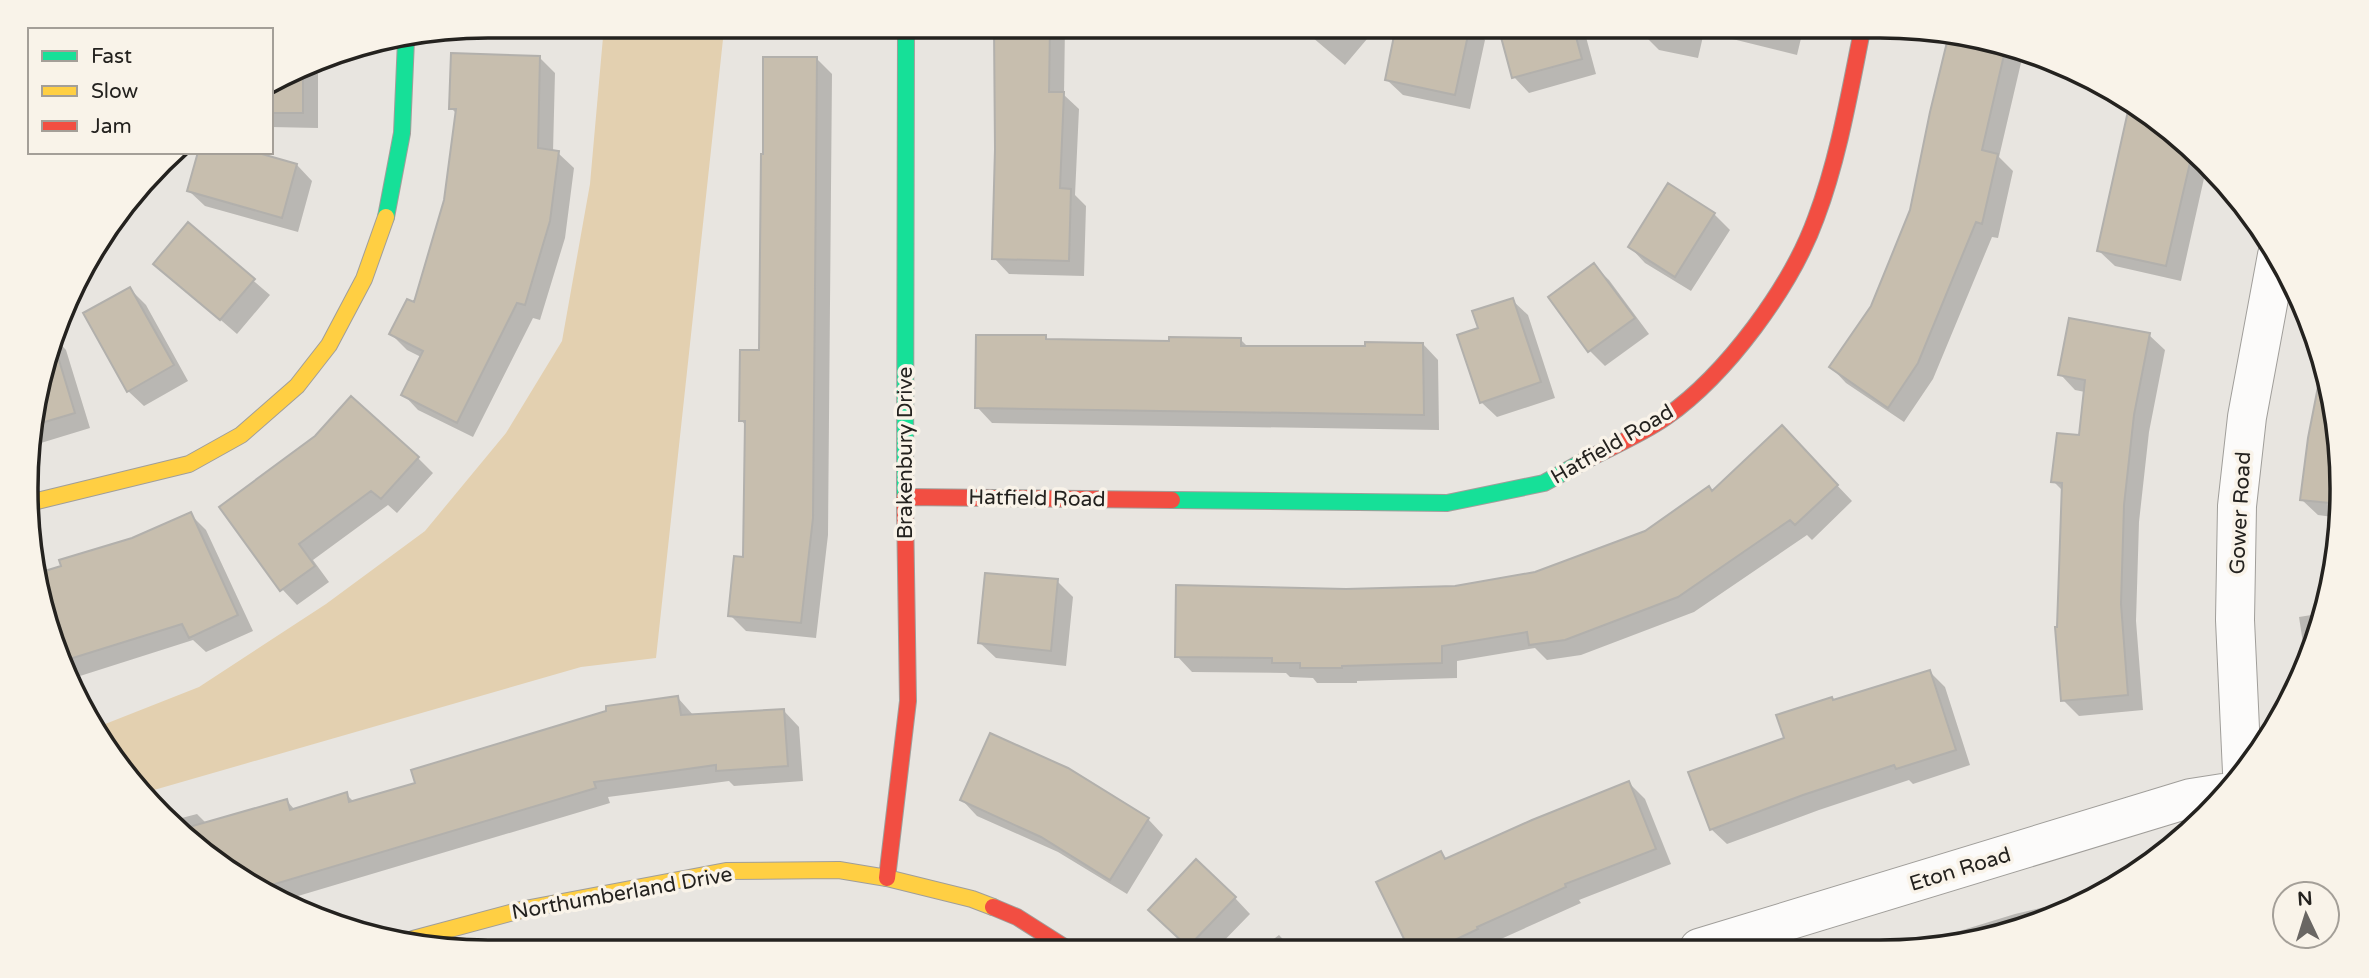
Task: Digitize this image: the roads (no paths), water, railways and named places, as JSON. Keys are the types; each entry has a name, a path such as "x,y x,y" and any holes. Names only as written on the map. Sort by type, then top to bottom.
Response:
{"street":[{"name":"Brakenbury Drive","path":"887,878 908,701 905,497 906,38"},
{"name":"Hatfield Road","path":"905,497 1447,503 1544,483 1666,417 1715,375 1757,323 1787,278 1816,219 1841,132 1861,38"},
{"path":"38,501 189,464 241,435 298,386 329,345 364,279 386,218 402,133 406,46"},
{"name":"Gower Road","path":"2241,757 2235,620 2237,506 2247,418 2274,272"},
{"name":"Eton Road","path":"1725,940 2192,798 2211,795"},
{"name":"Northumberland Drive","path":"426,935 525,909 726,871 839,870 887,878 972,900 1017,917 1053,940"}]}
